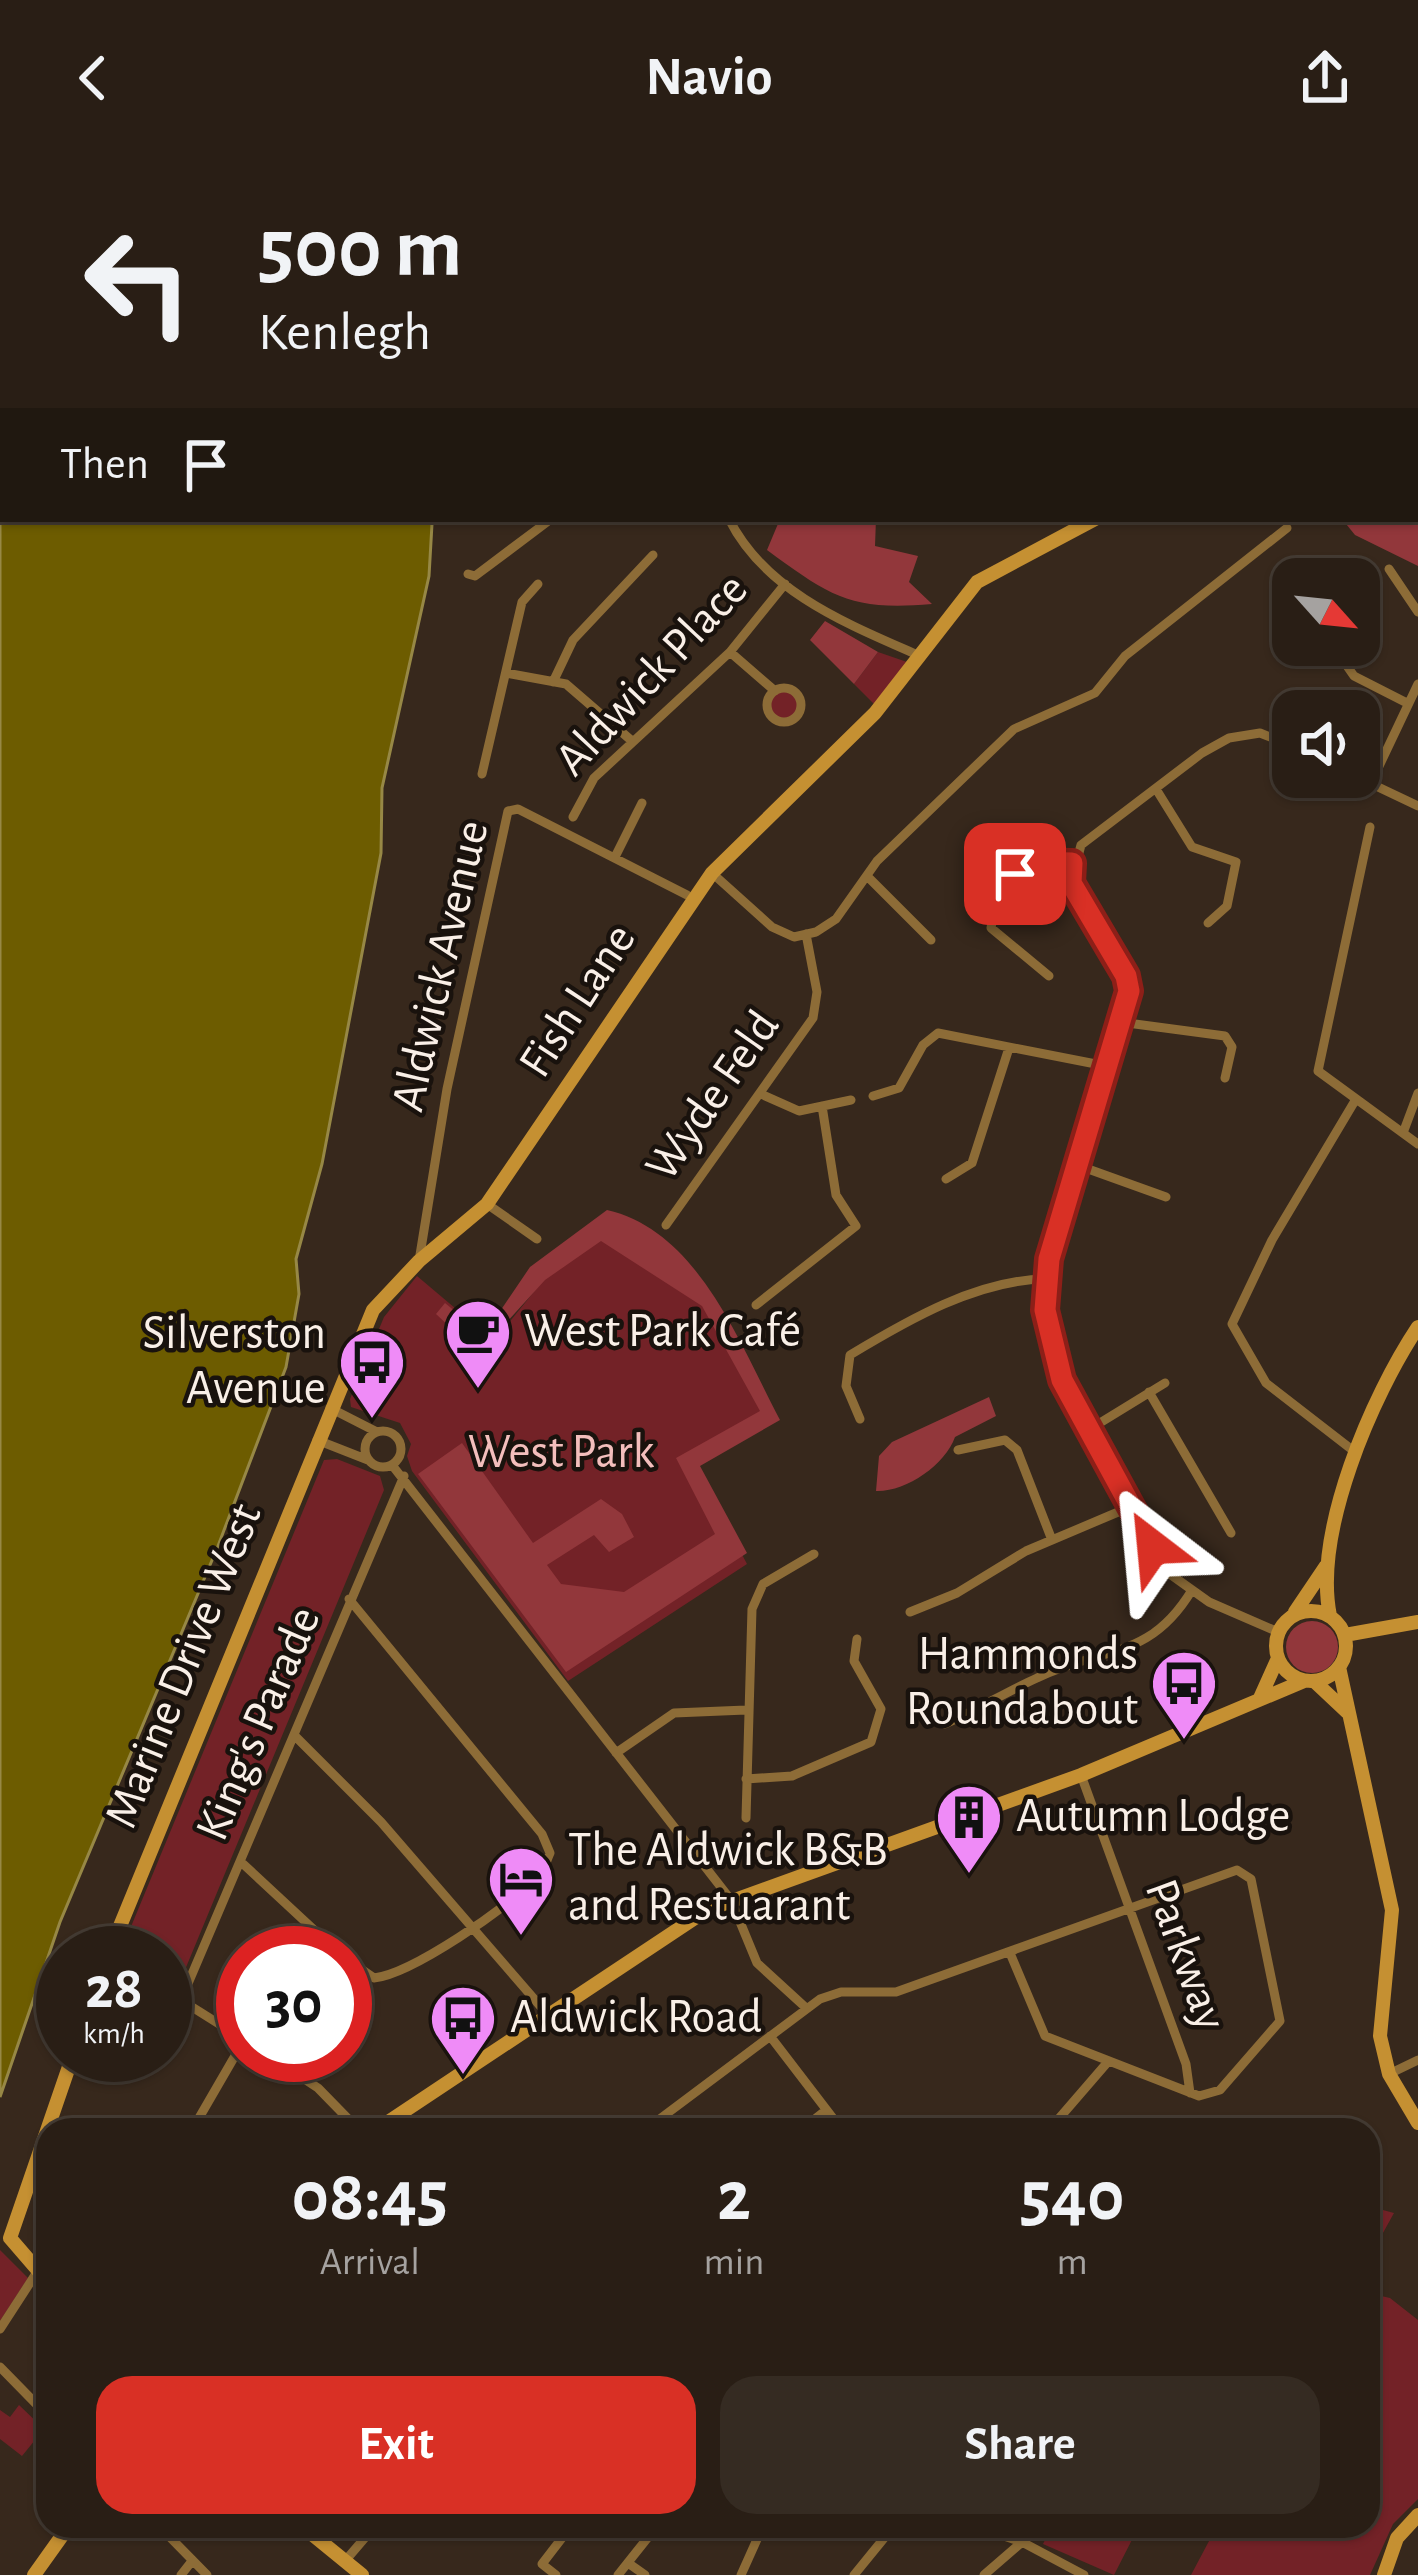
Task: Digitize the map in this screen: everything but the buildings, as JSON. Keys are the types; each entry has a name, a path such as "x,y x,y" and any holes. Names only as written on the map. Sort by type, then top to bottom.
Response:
{"street":[{"path":"468,574 476,576 547,522"},
{"path":"730,522 738,537 785,584 832,617 920,656"},
{"name":"Fish Lane","path":"330,1408 373,1310 419,1261 487,1204 712,873 848,740 977,581 1090,522"},
{"path":"712,873 772,927 794,937 836,919 892,845 1014,729 1095,693 1125,656 1287,528"},
{"path":"553,682 573,640 653,555"},
{"path":"1389,569 1418,612"},
{"path":"482,773 522,602 538,584"},
{"name":"Aldwick Place","path":"573,817 594,778 730,652 785,584"},
{"path":"730,652 775,691"},
{"path":"1347,666 1354,676 1408,703"},
{"path":"506,673 566,684 632,741"},
{"path":"1380,764 1418,684"},
{"path":"1272,738 1260,733 1228,738 1096,830 1072,863 1071,883 1126,976 1129,991 1045,1279 1045,1310 1058,1370 1167,1572 1192,1590 1278,1632"},
{"path":"1380,787 1418,806"},
{"path":"1156,789 1192,847 1236,862 1227,906 1208,923"},
{"path":"615,857 642,803"},
{"name":"Aldwick Avenue","path":"419,1261 447,1090 504,818 518,809 687,895"},
{"path":"1370,827 1318,1071 1352,1090 1356,1099 1418,1144"},
{"path":"1049,976 991,928 994,906 1015,874 1034,862 1072,863"},
{"path":"868,877 931,940"},
{"name":"Wyde Feld","path":"666,1225 813,1018 817,992 806,934"},
{"path":"1120,1022 1225,1036 1232,1047 1225,1078"},
{"path":"873,1096 899,1088 923,1045 938,1033 1106,1066"},
{"path":"946,1179 972,1162 1009,1048"},
{"path":"1403,1133 1418,1093"},
{"path":"761,1094 799,1111 851,1100"},
{"path":"1355,1452 1266,1383 1232,1324 1272,1240 1356,1099"},
{"path":"822,1106 836,1195 862,1239"},
{"path":"1077,1165 1166,1197"},
{"path":"487,1204 537,1239"},
{"path":"756,1305 856,1226"},
{"path":"860,1419 846,1386 850,1355 976,1292 1011,1279 1045,1279"},
{"path":"1330,1616 1326,1567 1355,1452 1381,1387 1418,1327"},
{"path":"1090,1429 1165,1383"},
{"path":"1149,1392 1232,1533"},
{"path":"330,1408 377,1432 388,1432 400,1444 392,1465"},
{"name":"Marine Drive West","path":"120,1926 330,1408"},
{"path":"368,1460 365,1444 377,1432"},
{"path":"958,1450 1005,1439 1017,1450 1052,1540"},
{"path":"317,1440 382,1468 392,1465"},
{"path":"392,1465 731,1900 757,1963 804,2006"},
{"name":"King's Parade","path":"192,1977 404,1476"},
{"path":"910,1612 957,1593 986,1572 1052,1540 1130,1507"},
{"path":"746,1817 752,1609 763,1584 814,1555"},
{"path":"1260,1698 1278,1658 1278,1632 1326,1567"},
{"path":"945,1724 1035,1678 1138,1646 1174,1619 1192,1590"},
{"path":"349,1600 542,1834 550,1852 542,1874 470,1925 388,1976 372,1977"},
{"path":"1293,1615 1315,1610 1330,1616 1346,1635"},
{"path":"1346,1635 1418,1622"},
{"path":"1346,1635 1340,1667 1347,1712 1392,1910 1380,2036 1389,2074 1418,2123"},
{"path":"746,1779 792,1776 872,1742 880,1727 881,1709 854,1661 857,1639"},
{"path":"1278,1658 1288,1672 1309,1681 1347,1712"},
{"path":"394,2118 548,2014 731,1900 1081,1775 1340,1667"},
{"path":"616,1753 674,1713 746,1710"},
{"path":"294,1735 381,1822 548,2014"},
{"name":"Parkway","path":"1081,1775 1186,2064 1190,2093"},
{"path":"241,1862 310,1926"},
{"path":"661,2118 804,2006 841,1992 896,1992 1237,1870 1248,1873 1280,2021 1220,2090 1211,2096 1190,2093 1106,2064 1041,2032 1010,1953"},
{"path":"770,2036 832,2118"},
{"path":"1389,2074 1418,2060"},
{"path":"1059,2118 1106,2064"},
{"path":"53,2118 65,2082"},
{"path":"199,2118 220,2082"},
{"path":"309,2082 347,2118"},
{"path":"815,2118 825,2110"},
{"path":"36,2168 11,2243 36,2270"},
{"path":"0,2329 36,2285"},
{"path":"0,2367 36,2404"},
{"path":"1384,2575 1397,2538 1418,2515"},
{"path":"34,2575 60,2538"},
{"path":"171,2538 207,2575"},
{"path":"317,2538 362,2575"},
{"path":"345,2561 365,2538"},
{"path":"556,2575 542,2564 562,2538"},
{"path":"618,2575 648,2538"},
{"path":"740,2575 757,2538"},
{"path":"854,2575 884,2538"},
{"path":"1010,2538 1084,2575"},
{"path":"984,2575 1022,2542"},
{"path":"181,2575 193,2560"},
{"path":"628,2563 645,2575"}],"green space":[{"path":"878,652 907,662 876,706 854,684"},
{"path":"784,691 794,695 798,705 794,715 784,719 774,715 770,705 774,695"},
{"name":"West Park","path":"589,1224 710,1298 773,1416 693,1461 747,1564 568,1681 412,1471 407,1456 411,1444 400,1423 351,1407 350,1399 384,1317 417,1276 494,1341"},
{"path":"337,1459 380,1476 384,1490 192,1953 192,1926 131,1926 324,1460"},
{"path":"1380,2209 1394,2213 1380,2238"},
{"path":"0,2250 28,2278 0,2321"},
{"path":"1380,2296 1418,2320 1418,2499 1393,2524 1370,2575 1191,2575 1211,2538 1380,2538"},
{"path":"19,2405 36,2421 36,2439 22,2456 0,2439 0,2410 10,2417"},
{"path":"1046,2538 1133,2538 1114,2575 1043,2544"}],"shaded area":[{"path":"0,522 432,522 429,576 382,788 381,853 322,1164 296,1259 299,1294 286,1367 218,1546 59,1926 36,1926 36,1992 0,2097"},
{"path":"779,522 876,522 875,546 918,556 909,582 932,604 881,605 843,597 767,550"},
{"path":"1344,522 1418,522 1418,566 1355,535"},
{"path":"825,621 878,652 854,684 810,640"},
{"path":"607,1210 639,1222 692,1266 732,1326 780,1420 700,1466 747,1553 566,1672 418,1474 462,1443 533,1543 601,1499 622,1514 634,1537 609,1552 594,1535 547,1565 561,1584 624,1592 715,1534 676,1458 760,1411 702,1306 601,1241 545,1280 486,1345 469,1345 436,1314 445,1303 484,1335 530,1267"},
{"path":"989,1397 996,1416 955,1437 943,1457 923,1475 900,1487 876,1491 879,1456 892,1442"},
{"path":"1312,1621 1330,1629 1338,1647 1330,1665 1312,1673 1294,1665 1286,1647 1294,1629"}],"place":[{"name":"West Park Café","path":"478,1391"},
{"name":"Silverston Avenue","path":"372,1421"},
{"name":"Hammonds Roundabout","path":"1184,1742"},
{"name":"Autumn Lodge","path":"969,1876"},
{"name":"The Aldwick B&B and Restuarant","path":"521,1938"},
{"name":"Aldwick Road","path":"463,2077"}],"route":[{"path":"1015,874 1034,862 1072,863 1071,883 1126,976 1129,991 1049,1259 1045,1310 1062,1380 1153,1547"}]}
